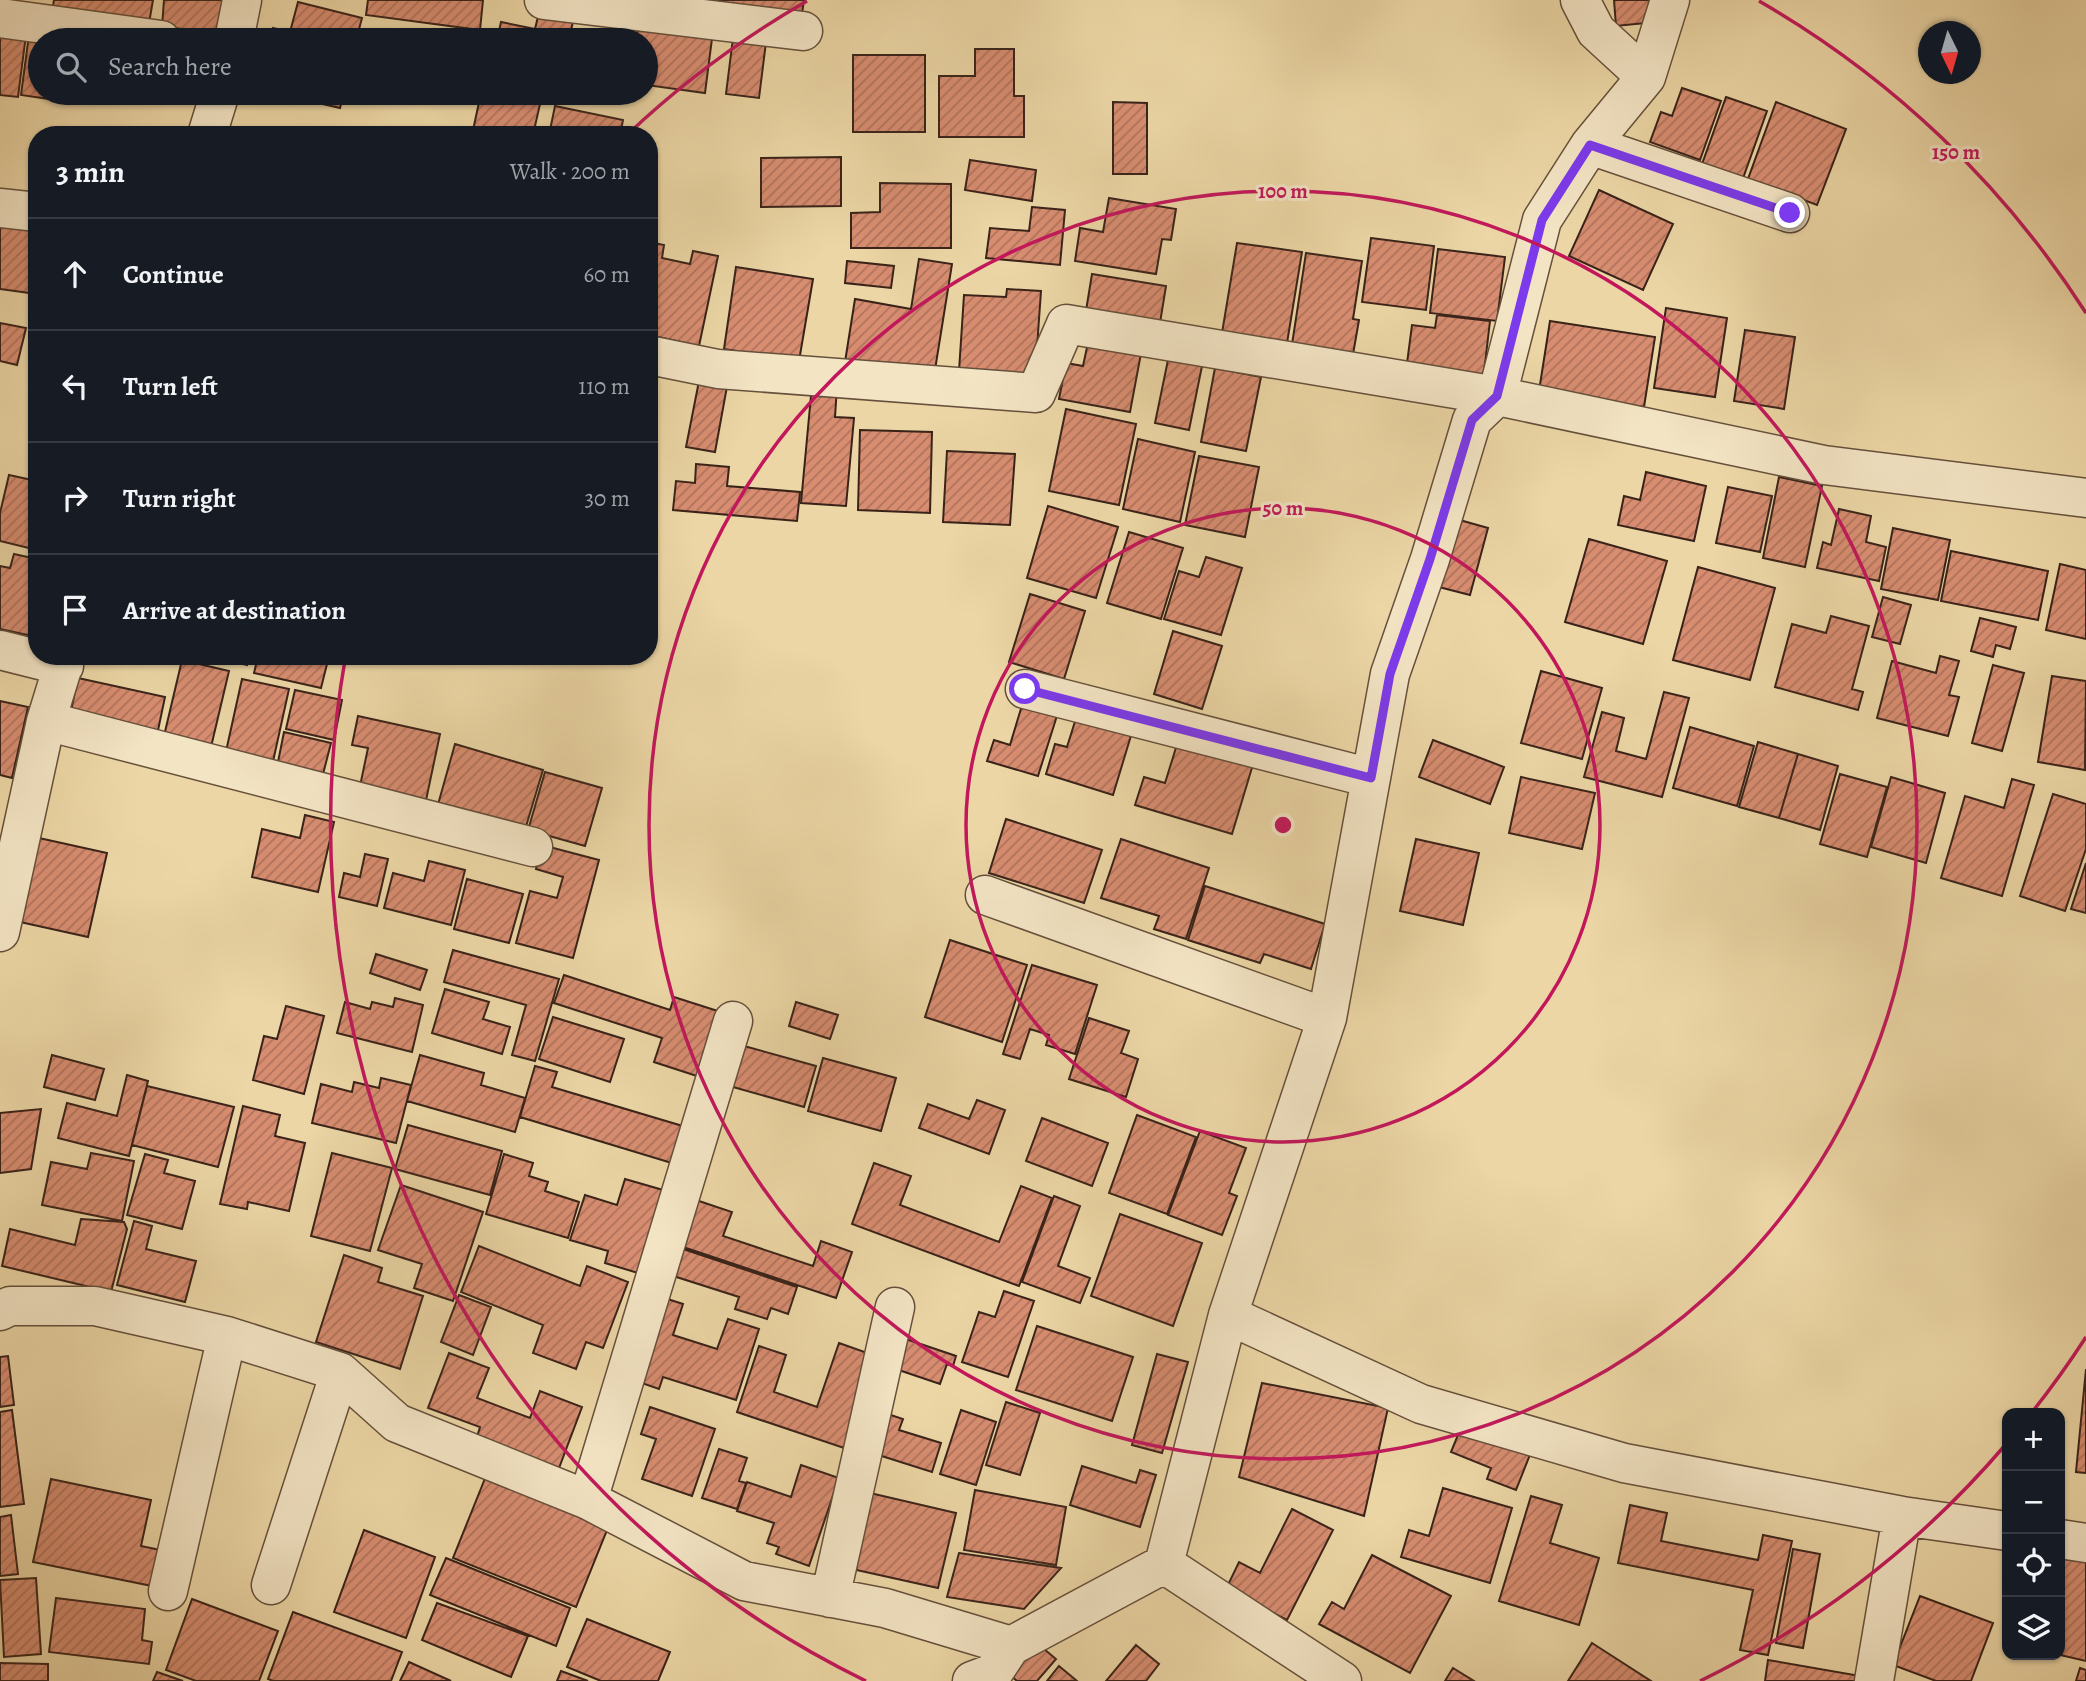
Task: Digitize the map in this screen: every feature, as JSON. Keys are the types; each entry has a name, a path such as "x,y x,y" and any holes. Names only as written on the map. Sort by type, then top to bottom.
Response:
{"street":[{"path":"236,28 242,0"},
{"path":"544,0 803,31"},
{"path":"1580,0 1596,31 1646,77"},
{"path":"0,1311 10,1306 95,1306 227,1336 340,1371 397,1423 588,1500 744,1581 885,1608 994,1670 1164,1564 1228,1315 1327,1018 1390,674 1430,559 1472,420 1497,396 1542,220 1590,145 1646,77 1671,0"},
{"path":"0,18 73,28"},
{"path":"210,126 216,105"},
{"path":"1590,145 1790,213"},
{"path":"0,208 28,211"},
{"path":"658,357 718,369 1036,393 1066,324 1497,396 1824,465 2086,498"},
{"path":"0,650 28,655"},
{"path":"2,907 46,721 64,665"},
{"path":"1025,689 1371,778"},
{"path":"46,721 533,847"},
{"path":"985,895 1327,1018"},
{"path":"588,1500 733,1021"},
{"path":"830,1598 895,1307"},
{"path":"1228,1315 1421,1404 1624,1463 1902,1516 2002,1530"},
{"path":"168,1591 227,1336"},
{"path":"271,1585 340,1371"},
{"path":"1874,1681 1902,1516"},
{"path":"2065,1540 2086,1543"},
{"path":"1164,1564 1342,1681"}],"building":[{"path":"54,0 153,0 148,28 52,12"},
{"path":"164,0 236,0 234,28 162,27"},
{"path":"368,0 483,0 480,28 366,15"},
{"path":"715,0 804,0 802,14 714,4"},
{"path":"1614,0 1653,0 1655,22 1616,26"},
{"path":"298,2 362,18 359,28 291,28"},
{"path":"541,4 575,12 572,28 535,28"},
{"path":"640,14 714,23 705,93 658,87 658,28 638,28"},
{"path":"501,22 530,28 500,28"},
{"path":"0,24 27,27 18,97 0,95"},
{"path":"734,30 767,34 759,98 726,94"},
{"path":"28,42 28,96 21,95"},
{"path":"975,49 1014,49 1014,96 1024,96 1024,137 939,137 939,76 975,76"},
{"path":"853,55 925,55 925,132 853,132"},
{"path":"1682,88 1721,101 1700,160 1650,142 1661,112 1672,116"},
{"path":"1726,97 1767,111 1742,181 1701,167"},
{"path":"1113,102 1147,103 1147,174 1113,174"},
{"path":"1776,102 1846,129 1817,205 1748,179"},
{"path":"478,105 540,105 535,126 474,126"},
{"path":"555,106 623,120 622,126 551,126"},
{"path":"841,157 841,206 761,207 761,158"},
{"path":"970,160 1036,170 1032,201 965,190"},
{"path":"880,183 951,184 951,248 851,248 851,213 880,212"},
{"path":"1599,190 1673,224 1643,290 1569,256"},
{"path":"1109,198 1176,209 1171,240 1162,239 1156,274 1075,261 1080,228 1103,232"},
{"path":"1032,207 1065,210 1060,265 986,258 990,228 1029,231"},
{"path":"0,223 28,227 28,293 0,289"},
{"path":"1371,238 1434,246 1426,310 1362,302"},
{"path":"1237,243 1302,252 1286,349 1221,339"},
{"path":"658,244 664,245 662,258 690,264 693,251 718,256 699,346 658,337"},
{"path":"1438,249 1505,257 1497,321 1430,313"},
{"path":"1306,253 1362,261 1353,319 1359,320 1352,360 1291,351"},
{"path":"919,259 952,264 934,376 845,362 855,299 911,309"},
{"path":"847,261 894,266 891,288 845,283"},
{"path":"736,267 813,279 799,361 724,349"},
{"path":"1092,274 1166,286 1159,329 1085,317"},
{"path":"1007,289 1041,291 1035,376 959,371 964,295 1006,297"},
{"path":"1666,308 1727,318 1715,397 1654,388"},
{"path":"1437,315 1490,321 1483,381 1406,371 1412,325 1435,328"},
{"path":"1550,321 1655,337 1644,407 1539,391"},
{"path":"0,323 26,328 17,365 0,361"},
{"path":"1745,330 1795,337 1784,409 1734,401"},
{"path":"1089,338 1142,348 1130,412 1059,399 1066,363 1083,366"},
{"path":"1168,360 1202,366 1189,430 1155,423"},
{"path":"1215,368 1261,377 1246,451 1201,442"},
{"path":"700,376 728,381 715,452 686,447"},
{"path":"812,385 837,387 835,417 854,418 846,506 801,503"},
{"path":"1066,409 1136,424 1119,505 1049,491"},
{"path":"860,430 932,432 930,513 858,510"},
{"path":"1138,439 1195,452 1180,522 1123,509"},
{"path":"947,451 1015,454 1010,525 943,522"},
{"path":"1199,456 1259,467 1245,537 1185,525"},
{"path":"696,464 729,467 727,486 800,492 797,521 673,510 676,481 695,483"},
{"path":"1646,472 1706,486 1694,541 1618,525 1624,496 1640,500"},
{"path":"9,475 28,479 28,548 0,541 0,513"},
{"path":"1779,477 1822,486 1805,567 1763,558"},
{"path":"1728,487 1772,496 1760,552 1716,543"},
{"path":"1048,506 1118,527 1096,598 1027,578"},
{"path":"1839,509 1871,516 1866,542 1886,547 1879,581 1817,568 1823,542 1831,545"},
{"path":"1449,517 1488,528 1470,595 1431,585"},
{"path":"1893,528 1950,540 1938,600 1881,589"},
{"path":"1129,532 1183,548 1161,619 1107,603"},
{"path":"1589,539 1667,561 1643,644 1565,622"},
{"path":"1951,551 2048,571 2038,620 1941,601"},
{"path":"14,554 28,557 28,635 0,629 0,566 10,568"},
{"path":"1206,557 1242,568 1221,635 1164,619 1179,571 1199,577"},
{"path":"2060,564 2086,570 2086,639 2046,630"},
{"path":"1698,567 1775,588 1750,680 1673,660"},
{"path":"1030,594 1085,611 1064,679 1009,662"},
{"path":"1883,597 1911,605 1900,644 1872,637"},
{"path":"1831,616 1869,626 1852,689 1863,692 1858,710 1775,687 1792,624 1826,633"},
{"path":"1980,618 2016,627 2010,649 1996,645 1993,657 1971,651"},
{"path":"1173,631 1222,646 1202,709 1154,694"},
{"path":"1940,656 1959,661 1949,695 1959,697 1948,736 1877,718 1892,661 1936,673"},
{"path":"181,665 203,665 229,671 211,747 164,736"},
{"path":"256,665 327,665 321,688 254,673"},
{"path":"1993,665 2024,673 2002,751 1972,743"},
{"path":"1541,671 1602,688 1582,759 1521,743"},
{"path":"2052,676 2086,681 2085,770 2038,762"},
{"path":"78,678 165,697 157,735 70,715"},
{"path":"242,679 289,689 272,766 225,756"},
{"path":"295,690 342,700 334,740 286,729"},
{"path":"1026,692 1061,703 1038,776 987,761 994,740 1010,745"},
{"path":"1664,692 1689,698 1662,797 1584,777 1602,712 1624,718 1616,751 1646,759"},
{"path":"0,701 28,707 12,778 0,775"},
{"path":"1078,712 1133,729 1113,795 1046,774 1055,744 1067,747"},
{"path":"358,716 440,734 425,805 359,791 368,748 352,745"},
{"path":"1690,727 1754,746 1737,806 1673,788"},
{"path":"284,732 331,743 321,782 276,772"},
{"path":"1179,738 1254,761 1232,834 1135,805 1144,777 1165,783"},
{"path":"1433,740 1504,767 1490,804 1419,777"},
{"path":"1758,742 1798,754 1779,818 1739,807"},
{"path":"455,744 543,770 524,833 437,808"},
{"path":"1798,754 1838,766 1820,830 1779,818"},
{"path":"545,772 602,788 585,846 528,830"},
{"path":"1840,774 1887,787 1867,857 1820,844"},
{"path":"1521,777 1595,793 1582,849 1509,833"},
{"path":"1891,777 1945,793 1926,863 1871,847"},
{"path":"2012,779 2034,785 2002,896 1941,878 1965,796 2004,808"},
{"path":"2053,794 2086,804 2086,849 2065,911 2020,896"},
{"path":"305,815 334,822 318,892 252,877 262,829 300,838"},
{"path":"1006,819 1102,850 1084,903 989,873"},
{"path":"39,838 107,853 88,937 20,922"},
{"path":"1121,839 1209,868 1186,939 1154,929 1159,916 1101,898"},
{"path":"1416,839 1479,853 1463,925 1400,911"},
{"path":"542,845 599,860 573,958 516,943 530,891 557,898 563,877 536,869"},
{"path":"365,854 388,859 377,906 339,897 344,873 360,877"},
{"path":"429,861 465,870 451,925 384,908 393,873 424,881"},
{"path":"2086,863 2086,913 2071,909"},
{"path":"467,879 523,894 509,943 454,929"},
{"path":"1205,886 1325,924 1311,969 1264,954 1260,963 1188,940"},
{"path":"950,940 1027,965 1002,1042 925,1017"},
{"path":"453,950 559,979 535,1061 512,1055 526,1005 444,982"},
{"path":"376,954 427,970 420,990 370,973"},
{"path":"1032,965 1097,985 1075,1054 1046,1045 1049,1035 1030,1029 1020,1059 1003,1054"},
{"path":"564,975 670,1010 674,997 727,1014 706,1079 654,1062 662,1038 554,1003"},
{"path":"445,989 489,1002 483,1019 510,1027 502,1054 432,1033"},
{"path":"395,998 423,1005 412,1052 337,1033 345,1002 370,1009 372,1002 393,1007"},
{"path":"796,1002 838,1015 830,1039 789,1026"},
{"path":"286,1006 324,1016 304,1094 253,1080 264,1036 277,1039"},
{"path":"553,1017 624,1039 610,1082 539,1059"},
{"path":"1089,1018 1129,1031 1121,1053 1138,1059 1126,1097 1069,1079"},
{"path":"737,1044 816,1066 804,1107 726,1085"},
{"path":"52,1055 104,1069 95,1100 44,1087"},
{"path":"420,1055 484,1073 481,1085 525,1098 515,1132 407,1101"},
{"path":"823,1058 896,1078 881,1131 808,1111"},
{"path":"535,1066 557,1072 552,1087 686,1127 675,1164 520,1117"},
{"path":"127,1075 148,1081 129,1156 58,1138 67,1103 117,1116"},
{"path":"381,1078 411,1085 396,1143 312,1123 321,1084 352,1092 354,1082 379,1088"},
{"path":"147,1086 234,1107 218,1167 132,1145"},
{"path":"977,1100 1005,1110 989,1154 919,1128 928,1104 969,1119"},
{"path":"243,1106 280,1115 275,1136 305,1143 289,1211 248,1202 247,1209 220,1204"},
{"path":"41,1109 31,1169 0,1173 0,1113"},
{"path":"1137,1115 1196,1137 1167,1214 1109,1193"},
{"path":"1042,1118 1108,1143 1092,1186 1026,1161"},
{"path":"408,1125 502,1151 490,1195 395,1169"},
{"path":"1200,1131 1246,1148 1229,1193 1237,1196 1222,1235 1168,1215"},
{"path":"91,1153 134,1161 122,1221 42,1205 51,1162 87,1169"},
{"path":"332,1153 392,1168 370,1251 311,1236"},
{"path":"145,1154 168,1160 164,1173 195,1181 182,1229 127,1215"},
{"path":"504,1154 533,1163 529,1176 548,1182 545,1191 579,1202 568,1238 486,1214"},
{"path":"874,1163 911,1176 900,1205 999,1242 1021,1186 1052,1198 1019,1286 852,1224"},
{"path":"625,1179 663,1190 638,1273 605,1263 608,1251 570,1240 585,1195 617,1205"},
{"path":"401,1185 483,1212 453,1301 414,1288 422,1264 378,1250"},
{"path":"1054,1196 1080,1206 1058,1266 1090,1278 1080,1303 1022,1282"},
{"path":"696,1200 732,1212 723,1236 813,1266 821,1241 852,1252 836,1298 680,1246"},
{"path":"1120,1214 1202,1243 1173,1326 1091,1296"},
{"path":"81,1219 124,1222 127,1229 111,1292 2,1266 10,1229 75,1245"},
{"path":"134,1221 152,1226 146,1249 196,1261 185,1302 117,1285"},
{"path":"479,1246 580,1286 587,1266 628,1282 603,1348 586,1342 576,1369 533,1353 543,1325 461,1292"},
{"path":"674,1246 797,1287 788,1314 771,1308 767,1319 735,1309 739,1297 664,1273"},
{"path":"344,1255 382,1268 378,1282 423,1296 400,1369 316,1342"},
{"path":"1004,1291 1034,1301 1008,1377 962,1362 979,1312 995,1317"},
{"path":"459,1295 491,1307 473,1355 441,1342"},
{"path":"658,1296 683,1304 673,1335 717,1349 728,1319 759,1329 736,1400 663,1377 659,1389 630,1379"},
{"path":"1037,1326 1133,1357 1112,1421 1016,1390"},
{"path":"894,1335 956,1356 953,1366 947,1364 940,1384 884,1365"},
{"path":"839,1343 876,1356 844,1448 737,1412 759,1346 786,1355 774,1392 817,1407"},
{"path":"449,1353 489,1368 477,1398 530,1418 540,1391 582,1407 559,1468 477,1437 480,1427 428,1408"},
{"path":"1157,1354 1188,1362 1162,1453 1132,1445"},
{"path":"8,1356 14,1405 0,1407 0,1357"},
{"path":"2086,1369 2086,1473 2076,1472"},
{"path":"1262,1383 1388,1408 1364,1516 1239,1477"},
{"path":"1006,1402 1040,1413 1020,1475 986,1465"},
{"path":"650,1407 715,1429 692,1496 642,1479 656,1439 641,1434"},
{"path":"12,1410 24,1504 0,1507 0,1412"},
{"path":"961,1410 996,1422 976,1485 940,1474"},
{"path":"879,1411 903,1419 899,1430 941,1443 932,1472 866,1451"},
{"path":"1462,1425 1531,1452 1516,1490 1487,1479 1491,1468 1451,1452"},
{"path":"719,1449 747,1458 739,1481 746,1483 737,1509 702,1498"},
{"path":"801,1465 839,1478 809,1566 776,1554 779,1547 767,1543 774,1523 737,1511 747,1482 791,1497"},
{"path":"1082,1466 1136,1483 1140,1470 1156,1475 1140,1527 1070,1505"},
{"path":"486,1476 609,1525 576,1607 453,1558"},
{"path":"51,1479 151,1500 141,1546 170,1552 162,1588 33,1562"},
{"path":"1443,1488 1512,1508 1490,1583 1401,1557 1409,1530 1429,1536"},
{"path":"975,1490 1066,1507 1056,1565 964,1550"},
{"path":"870,1493 956,1513 938,1588 852,1569"},
{"path":"1531,1496 1562,1505 1550,1543 1599,1558 1579,1625 1499,1601"},
{"path":"1630,1505 1667,1513 1661,1541 1758,1560 1763,1535 1792,1541 1768,1655 1740,1650 1753,1590 1618,1563"},
{"path":"1292,1509 1333,1530 1287,1620 1226,1589 1239,1562 1260,1573"},
{"path":"11,1515 18,1574 0,1576 0,1517"},
{"path":"364,1530 435,1557 406,1638 334,1612"},
{"path":"1793,1549 1820,1554 1803,1648 1776,1643"},
{"path":"959,1553 1061,1568 1024,1609 947,1597"},
{"path":"2065,1553 2086,1557 2086,1661 2065,1656"},
{"path":"1372,1555 1451,1596 1410,1673 1319,1624 1332,1602 1344,1609"},
{"path":"446,1558 570,1608 556,1646 430,1595"},
{"path":"36,1578 41,1654 4,1657 0,1580"},
{"path":"1920,1596 1993,1623 1971,1681 1936,1681 1893,1665"},
{"path":"56,1598 145,1609 142,1640 152,1642 149,1664 49,1652"},
{"path":"192,1599 278,1631 259,1681 196,1681 166,1670"},
{"path":"437,1603 528,1636 511,1677 422,1640"},
{"path":"293,1612 402,1652 391,1681 268,1679"},
{"path":"587,1619 670,1652 658,1681 601,1681 567,1667"},
{"path":"1031,1638 1056,1659 1037,1681 1017,1681 1004,1670"},
{"path":"1592,1643 1651,1681 1568,1681"},
{"path":"1136,1645 1159,1664 1146,1681 1106,1681"},
{"path":"1768,1660 1866,1677 1865,1681 1765,1681"},
{"path":"409,1662 451,1681 400,1681"},
{"path":"0,1663 48,1664 48,1681 0,1681"},
{"path":"1059,1666 1077,1681 1047,1681"},
{"path":"1453,1668 1474,1681 1445,1681"},
{"path":"2080,1668 2086,1670 2086,1681 2076,1681"},
{"path":"561,1671 588,1681 557,1681"},
{"path":"157,1672 183,1681 153,1681"}],"route":[{"path":"1025,689 1371,778 1390,674 1430,559 1472,420 1497,396 1542,220 1590,145 1790,213"}]}
